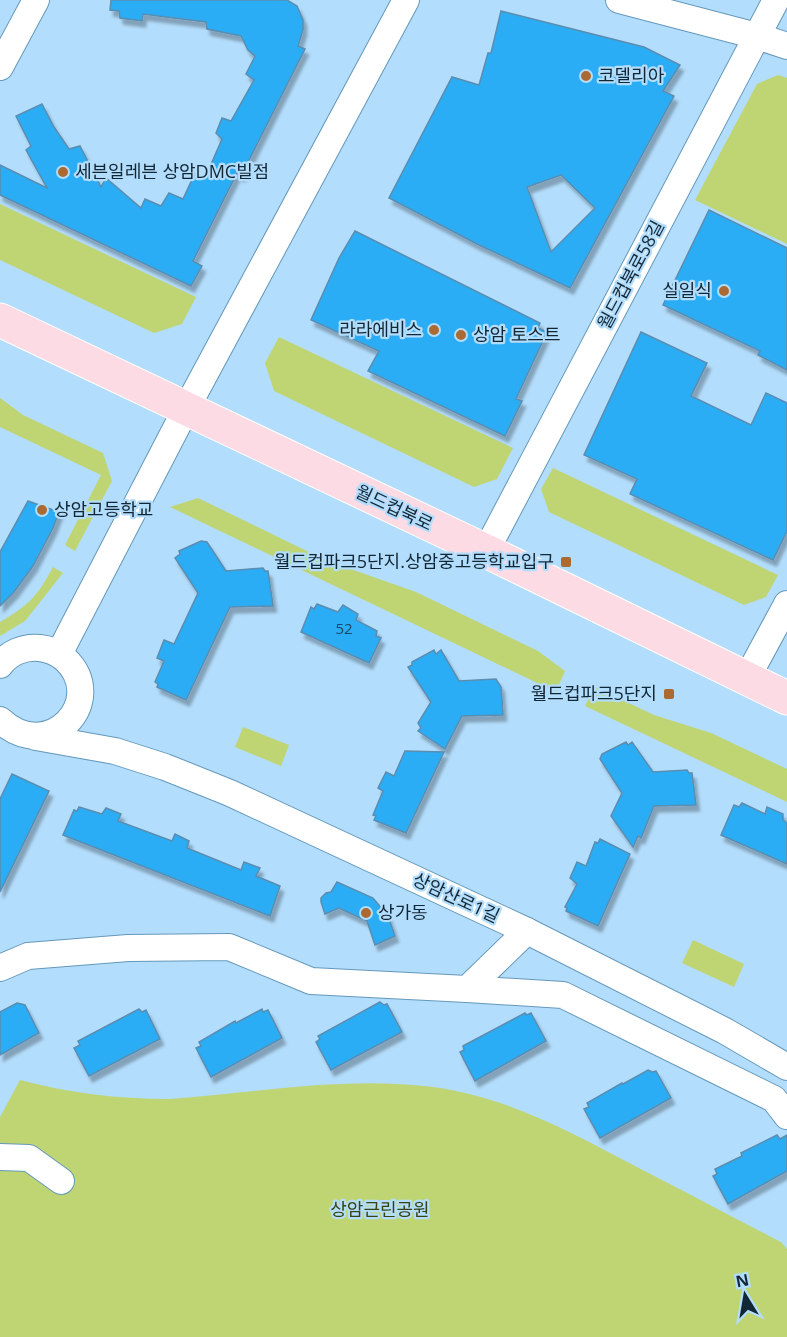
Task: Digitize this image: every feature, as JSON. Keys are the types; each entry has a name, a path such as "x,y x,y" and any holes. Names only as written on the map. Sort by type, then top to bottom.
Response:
{"main road":[{"name":"월드컵북로","path":"0,320 486,551 787,698"}],"street":[{"path":"0,67 36,0"},
{"path":"59,654 186,410 406,0"},
{"path":"619,0 787,46"},
{"name":"월드컵북로58길","path":"486,551 776,0"},
{"path":"747,678 787,604"},
{"path":"0,665 18,651 33,647 44,648 59,654 71,666 79,685 79,700 83,717 93,731 115,751"},
{"path":"36,737 55,732 67,723 76,710 79,700"},
{"name":"상암산로1길","path":"2,730 115,751 165,767 230,793 526,931 725,1031 787,1067"},
{"path":"467,989 526,931"},
{"path":"0,968 28,956 129,948 229,947 311,981 563,995 774,1099 787,1116"},
{"path":"0,1157 29,1158 61,1181"}],"green space":[{"path":"778,75 787,78 787,244 695,200 757,84"},
{"path":"0,204 196,297 182,324 154,333 0,260"},
{"path":"279,337 513,448 497,479 474,487 274,391 265,363"},
{"path":"0,398 23,415 103,453 112,481 75,551 65,545 101,475 0,427"},
{"path":"553,468 778,575 766,597 744,605 549,512 541,489"},
{"path":"198,498 325,560 416,592 538,651 565,671 556,692 170,507"},
{"path":"53,567 63,573 25,621 0,636 0,622 31,599"},
{"path":"595,687 654,715 711,733 787,769 787,802 585,706"},
{"path":"243,727 289,745 281,766 235,747"},
{"path":"693,940 744,964 734,987 682,963"},
{"name":"상암근린공원","path":"20,1080 94,1094 169,1099 296,1087 361,1083 392,1084 453,1090 507,1105 584,1139 781,1242 787,1249 787,1337 0,1337 0,1117"}],"building":[{"path":"111,0 287,0 297,6 303,20 303,30 298,46 305,49 241,176 237,173 193,261 202,266 191,286 0,195 0,165 47,188 26,150 31,146 16,116 42,104 69,149 80,146 101,187 106,178 141,208 145,199 161,206 169,193 183,199 195,173 205,178 222,139 216,133 222,118 231,121 254,80 246,74 255,56 248,50 241,36 207,29 206,22 143,14 142,21 120,18 119,11 110,10"},
{"path":"501,11 644,47 680,65 663,91 674,96 570,288 477,244 389,198 452,77 479,85 488,53 491,53","holes":["561,175 595,208 551,252 527,187"]},
{"path":"709,210 787,248 787,370 758,355 760,351 663,305"},
{"path":"355,231 540,323 538,328 547,332 516,399 522,401 505,436 368,371 379,351 311,320 339,258"},
{"path":"641,332 707,363 691,396 751,425 766,393 787,403 787,531 773,560 630,494 637,479 584,455"},
{"name":"상암고등학교","path":"28,501 59,512 33,566 14,592 0,606 0,552"},
{"path":"201,541 207,542 226,571 263,568 268,571 273,606 230,607 186,700 157,687 158,684 155,682 164,661 157,658 164,640 174,644 198,593 175,558 180,554 179,551"},
{"path":"317,604 338,612 343,605 358,614 356,620 377,631 376,636 381,638 369,663 301,632 311,607 314,609"},
{"path":"434,650 436,654 441,650 459,681 496,679 501,687 503,715 462,716 445,749 418,731 421,728 418,723 431,702 408,667 412,665 412,662"},
{"path":"626,742 628,745 632,742 653,772 687,770 692,773 696,805 654,806 641,838 638,836 633,847 611,816 622,793 600,759 602,754"},
{"path":"405,751 444,752 406,833 374,820 376,816 373,815 383,791 378,788 386,772 394,776"},
{"path":"12,774 49,791 0,892 0,799"},
{"path":"742,803 765,814 767,807 783,814 783,820 787,823 787,864 721,835 734,805 739,807"},
{"path":"79,807 102,814 106,808 121,814 118,821 172,841 175,834 189,841 187,848 241,870 244,862 260,868 256,876 280,886 270,916 63,835 74,810 77,811"},
{"path":"600,839 630,854 598,926 566,911 565,907 577,884 570,878 577,862 586,866 595,842 598,843"},
{"name":"상가동","path":"337,882 373,898 388,916 395,936 375,945 367,921 339,908 325,914 321,898 331,892"},
{"path":"380,1002 387,1004 402,1032 331,1070 316,1042 320,1039 318,1036"},
{"path":"17,1003 25,1005 39,1033 0,1055 0,1012"},
{"path":"139,1009 142,1012 146,1010 160,1039 89,1076 74,1048 80,1045 78,1041"},
{"path":"262,1009 263,1012 268,1010 282,1038 211,1077 196,1048 201,1046 199,1042 235,1021 236,1023"},
{"path":"525,1013 527,1015 531,1013 546,1041 475,1081 460,1052 464,1050 463,1046"},
{"path":"648,1070 656,1071 671,1098 600,1138 584,1109 589,1107 587,1103"},
{"path":"777,1135 780,1139 787,1135 787,1171 728,1204 713,1176 717,1174 715,1169"}],"place":[{"name":"코델리아","path":"586,76"},
{"name":"세븐일레븐 상암DMC빌점","path":"63,172"},
{"name":"실일식","path":"724,291"},
{"name":"라라에비스","path":"434,330"},
{"name":"상암 토스트","path":"461,335"},
{"name":"상암고등학교","path":"42,510"},
{"name":"월드컵파크5단지.상암중고등학교입구","path":"566,562"},
{"name":"월드컵파크5단지","path":"669,694"},
{"name":"상가동","path":"366,913"}]}
